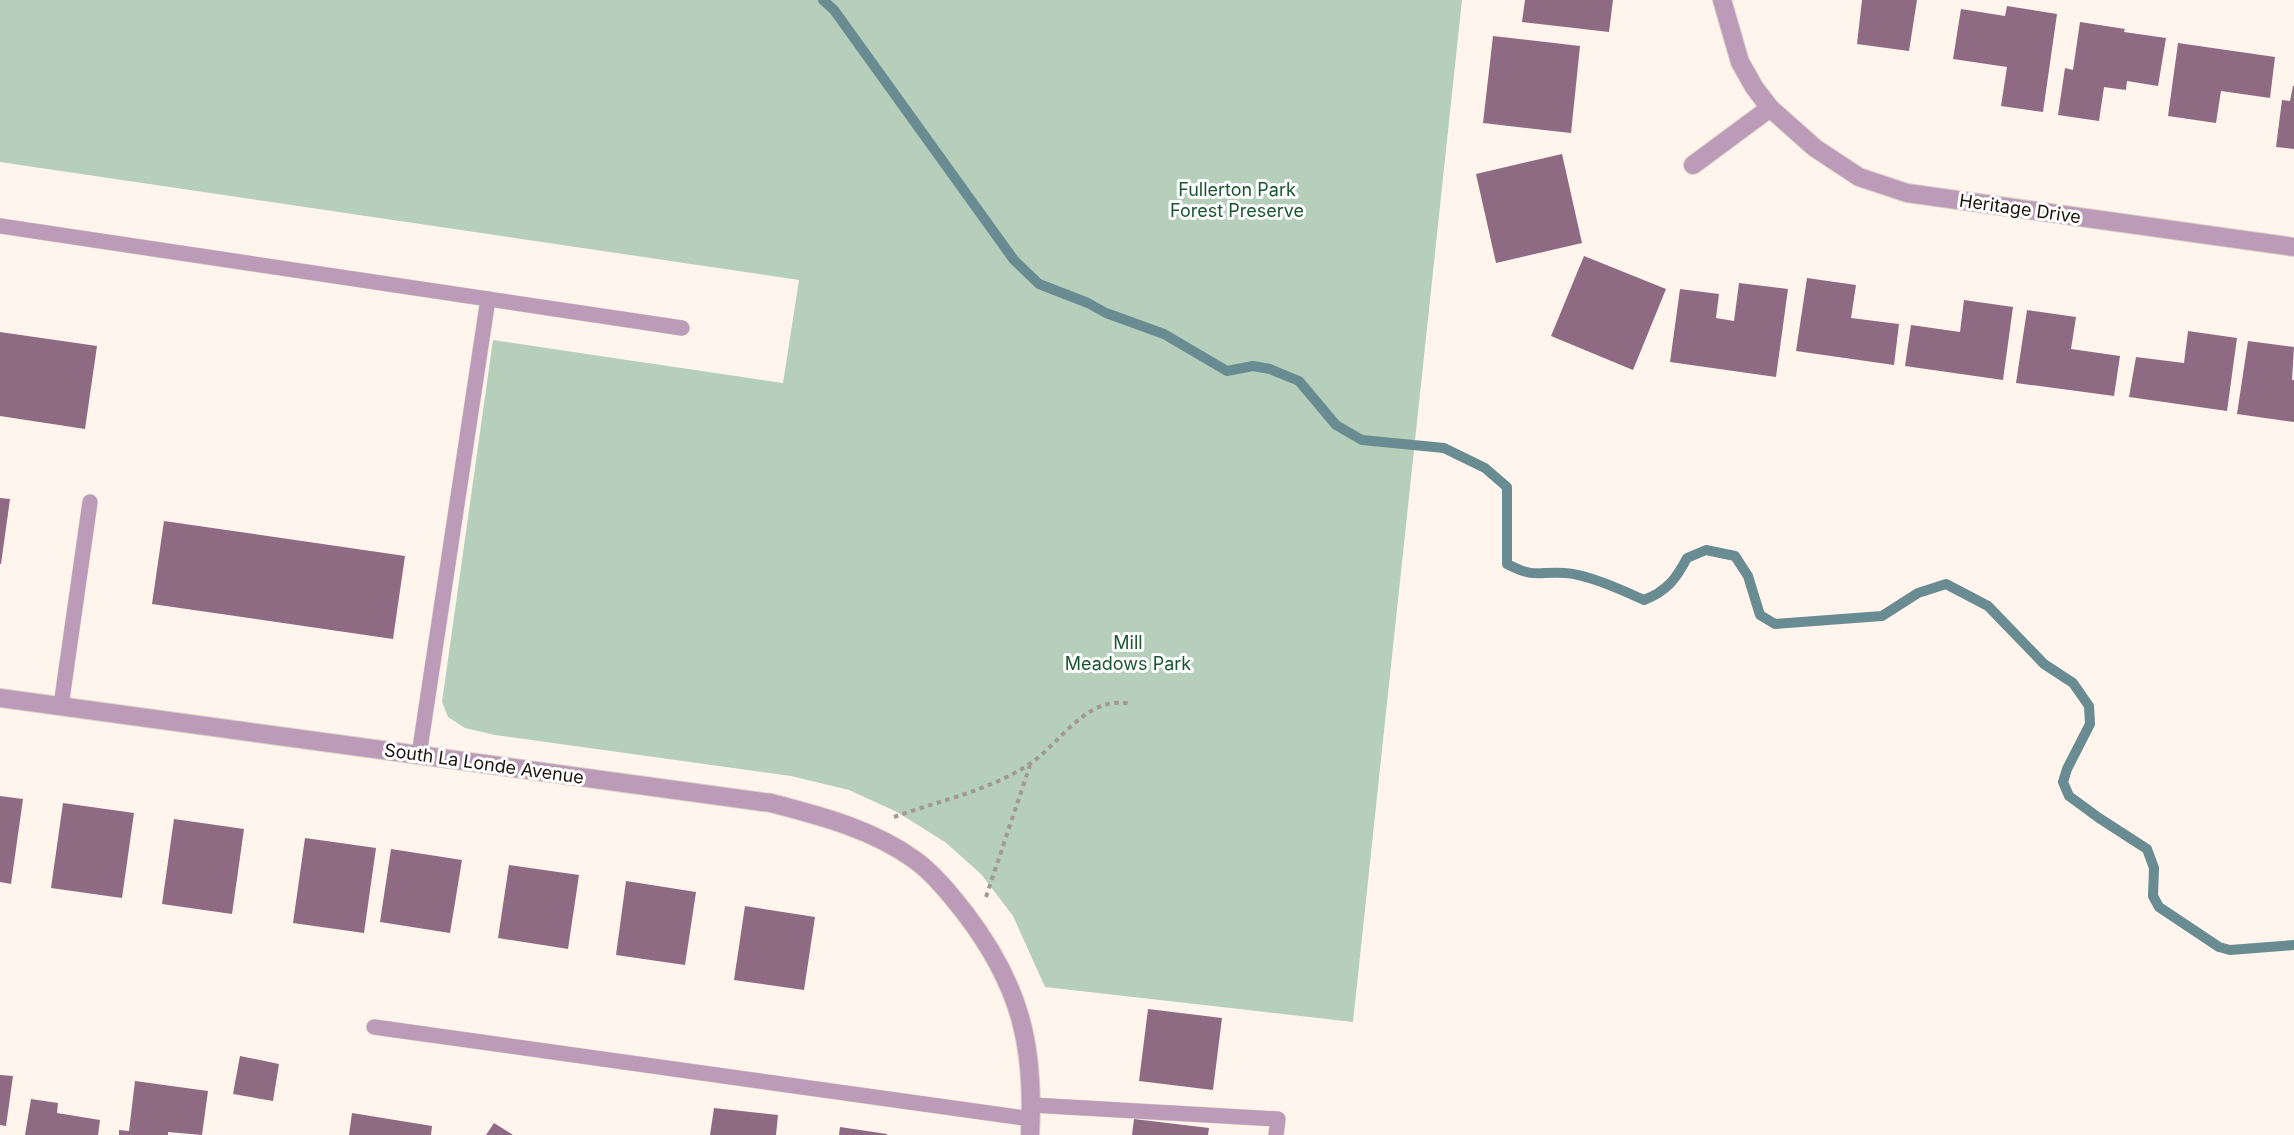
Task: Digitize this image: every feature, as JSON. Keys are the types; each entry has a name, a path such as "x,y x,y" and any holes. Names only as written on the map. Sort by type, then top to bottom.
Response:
{"street":[{"name":"Heritage Drive","path":"1722,0 1740,62 1754,87 1770,108 1815,148 1859,177 1907,193 2294,247"},
{"path":"1693,165 1770,108"},
{"name":"South La Londe Avenue","path":"0,698 771,803 830,818 876,837 915,860 946,889 986,940 1016,997 1029,1050 1031,1120"}],"lane":[{"path":"0,226 682,328"},
{"path":"419,755 488,299"},
{"path":"61,706 90,502"},
{"path":"374,1027 1031,1120 1278,1119 1276,1135"}],"path":[{"path":"857,830 1008,776 1030,764 1089,711 1105,704 1120,702 1131,704"},
{"path":"976,927 1030,764"}],"green space":[{"path":"0,0 1462,0 1353,1022 1045,987 1013,916 981,874 945,842 897,812 849,790 791,776 495,735 465,728 448,717 442,702 493,340 783,383 799,280 0,162"}],"building":[{"path":"1525,0 1613,0 1609,32 1522,22"},
{"path":"1862,0 1917,0 1909,51 1857,44"},
{"path":"2007,6 2057,14 2043,112 2001,106 2007,67 1953,59 1961,9 2005,16"},
{"path":"2080,22 2166,38 2158,86 2127,81 2126,90 2104,87 2099,121 2058,115 2065,68 2073,70"},
{"path":"1493,36 1580,46 1571,133 1483,123"},
{"path":"2178,43 2275,57 2270,98 2221,91 2216,123 2168,116"},
{"path":"2293,86 2294,149 2276,147 2282,100 2290,101"},
{"path":"1562,154 1582,243 1496,263 1476,174"},
{"path":"1584,256 1666,289 1633,370 1551,336"},
{"path":"1807,278 1856,285 1851,318 1899,324 1894,365 1796,351"},
{"path":"1739,283 1788,289 1776,377 1670,362 1680,289 1719,294 1716,318 1734,321"},
{"path":"1964,300 2013,307 2003,380 1905,366 1911,325 1960,332"},
{"path":"2027,310 2076,317 2071,349 2120,356 2114,396 2016,383"},
{"path":"2188,331 2237,338 2227,411 2129,397 2136,357 2184,363"},
{"path":"0,332 97,346 85,429 0,416"},
{"path":"2248,341 2294,347 2292,380 2294,380 2294,422 2237,414"},
{"path":"0,498 10,499 1,564 0,564"},
{"path":"164,521 405,556 393,639 152,604"},
{"path":"0,796 23,799 11,884 0,882"},
{"path":"63,803 134,813 122,898 51,888"},
{"path":"174,819 244,829 232,914 162,904"},
{"path":"305,838 376,848 364,933 293,923"},
{"path":"391,849 462,860 450,933 380,922"},
{"path":"509,865 579,875 568,949 498,938"},
{"path":"626,881 696,892 685,965 616,955"},
{"path":"745,906 815,917 804,990 734,980"},
{"path":"1148,1009 1222,1018 1213,1090 1139,1081"},
{"path":"240,1056 279,1064 273,1101 233,1094"},
{"path":"0,1075 13,1076 6,1126 0,1125"},
{"path":"135,1081 208,1091 202,1135 168,1132 168,1135 119,1135 119,1130 129,1131"},
{"path":"31,1099 58,1103 57,1113 100,1120 98,1135 25,1135"},
{"path":"714,1108 778,1115 776,1135 710,1135"},
{"path":"352,1113 432,1126 431,1135 349,1135"},
{"path":"1134,1119 1209,1128 1208,1135 1132,1135"},
{"path":"494,1123 513,1135 486,1135"},
{"path":"840,1127 887,1134 887,1135 839,1135"}],"waterway":[{"path":"823,0 834,10 1014,260 1039,284 1088,303 1106,313 1164,334 1227,371 1253,366 1270,369 1299,381 1336,425 1362,440 1444,448 1485,468 1507,487 1507,564 1524,571 1584,576 1644,600 1659,593 1670,584 1687,558 1706,550 1735,556 1748,576 1760,615 1775,624 1882,616 1918,593 1946,584 1988,606 2044,664 2073,683 2089,706 2090,724 2067,769 2063,782 2069,796 2147,849 2154,868 2153,896 2159,907 2219,947 2230,950 2294,945"}],"park label":[{"name":"Fullerton Park Forest Preserve","path":"1237,200"},
{"name":"Mill Meadows Park","path":"1128,653"}]}
